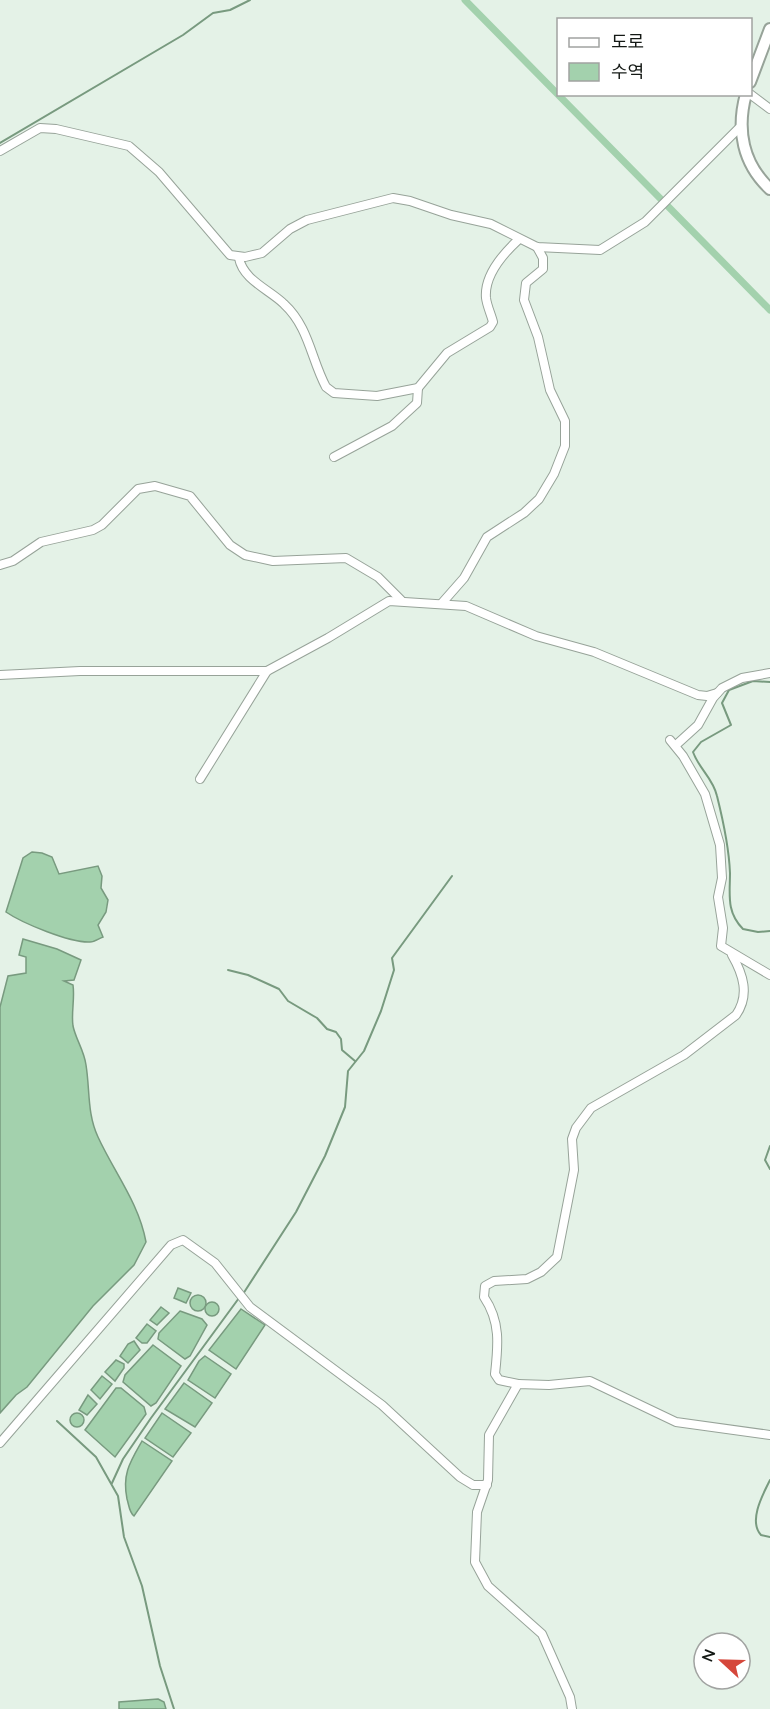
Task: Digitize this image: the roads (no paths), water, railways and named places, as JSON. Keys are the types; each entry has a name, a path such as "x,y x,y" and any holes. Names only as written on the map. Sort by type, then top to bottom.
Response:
{"street":[{"path":"752,77 770,29"},
{"path":"748,96 741,126 746,156 758,178 770,189"},
{"path":"751,96 770,109"},
{"path":"0,151 40,128 129,146 159,172 231,255 239,258 262,253 290,229 308,220 393,198 491,224 518,240 537,247 600,249 645,222 741,126"},
{"path":"334,457 402,420 417,403 418,388 447,353 490,327 493,322 486,299 487,285 499,259 518,240"},
{"path":"442,603 464,578 487,537 524,513 539,499 554,474 565,446 565,421 550,390 535,326 524,300 526,283 543,269 543,258 537,247"},
{"path":"239,258 252,278 284,304 300,324 330,391 377,396 418,388"},
{"path":"0,565 13,561 41,542 93,530 102,525 138,489 155,486 190,496 230,545 245,555 273,561 346,558 378,577 402,601"},
{"path":"0,675 80,671 267,671 328,638 385,603 402,601 466,606 536,636 594,652 698,695 707,696 717,693 741,678 770,673"},
{"path":"200,779 267,671"},
{"path":"717,693 698,725 673,743 705,794 713,817 722,870 718,897 723,928 721,946 732,955 770,975"},
{"path":"732,955 744,983 743,1000 736,1015 684,1055 598,1102 576,1128 573,1139 574,1175 557,1257 541,1272 527,1279 494,1281 483,1290 484,1298 492,1307 497,1323 495,1374 499,1380 518,1384 549,1385 590,1381 676,1422 770,1435"},
{"path":"0,1443 171,1245 183,1240 215,1263 250,1307 382,1405 460,1477 473,1485 487,1485"},
{"path":"518,1384 489,1435 487,1485 477,1512 474,1556 477,1570 488,1586 542,1634 570,1697 572,1709"}],"water":[{"path":"32,852 52,857 59,874 98,866 102,876 101,888 108,900 106,912 98,925 103,937 90,942 59,936 34,927 6,912 23,858"},
{"path":"23,939 57,949 81,960 74,980 64,981 73,985 73,1026 85,1060 94,1128 138,1214 146,1242 134,1265 93,1306 27,1387 16,1395 0,1413 0,1007 8,976 26,973 26,957 19,955"},
{"path":"178,1288 191,1293 186,1303 174,1298"},
{"path":"195,1295 201,1295 206,1303 204,1309 195,1311 190,1306 190,1300"},
{"path":"209,1302 215,1302 219,1309 215,1316 209,1316 205,1312 205,1306"},
{"path":"161,1307 169,1313 157,1325 150,1320"},
{"path":"241,1309 265,1325 236,1369 209,1350"},
{"path":"180,1311 202,1319 207,1325 190,1356 185,1359 158,1339 159,1333"},
{"path":"147,1324 156,1331 147,1343 142,1343 136,1338"},
{"path":"134,1341 140,1350 128,1363 120,1356 128,1344"},
{"path":"153,1345 181,1366 156,1403 151,1406 123,1382 125,1375"},
{"path":"205,1356 231,1374 215,1398 188,1380 199,1361"},
{"path":"116,1360 124,1364 124,1368 115,1381 105,1372"},
{"path":"102,1376 112,1384 100,1399 91,1390"},
{"path":"184,1383 212,1403 195,1427 165,1409"},
{"path":"116,1388 121,1388 144,1407 146,1414 115,1457 85,1430"},
{"path":"88,1395 97,1404 87,1415 79,1410"},
{"path":"74,1413 80,1413 84,1420 80,1427 74,1427 70,1423 70,1417"},
{"path":"162,1413 191,1433 173,1457 145,1438"},
{"path":"142,1441 172,1461 134,1516 127,1499 126,1475"},
{"path":"158,1699 164,1702 166,1709 119,1709 119,1702"}],"waterway":[{"path":"0,143 183,35 213,13 230,10 250,0"},
{"path":"465,0 557,94"},
{"path":"559,96 770,310"},
{"path":"770,682 753,681 729,690 722,703 731,725 701,742 693,752 717,796 727,844 730,902 734,916 743,929 758,932 770,931"},
{"path":"243,1294 296,1212 325,1156 345,1107 348,1071 364,1051 381,1011 394,970 392,958 452,876"},
{"path":"228,970 248,975 279,989 288,1001 317,1018 327,1029 336,1032 341,1039 342,1050 355,1061"},
{"path":"770,1146 765,1160 770,1169"},
{"path":"112,1483 123,1459 151,1418 239,1298"},
{"path":"57,1421 96,1457 118,1496 124,1537 142,1586 160,1666 174,1709"},
{"path":"770,1480 756,1515 757,1529 761,1535 770,1537"}]}
